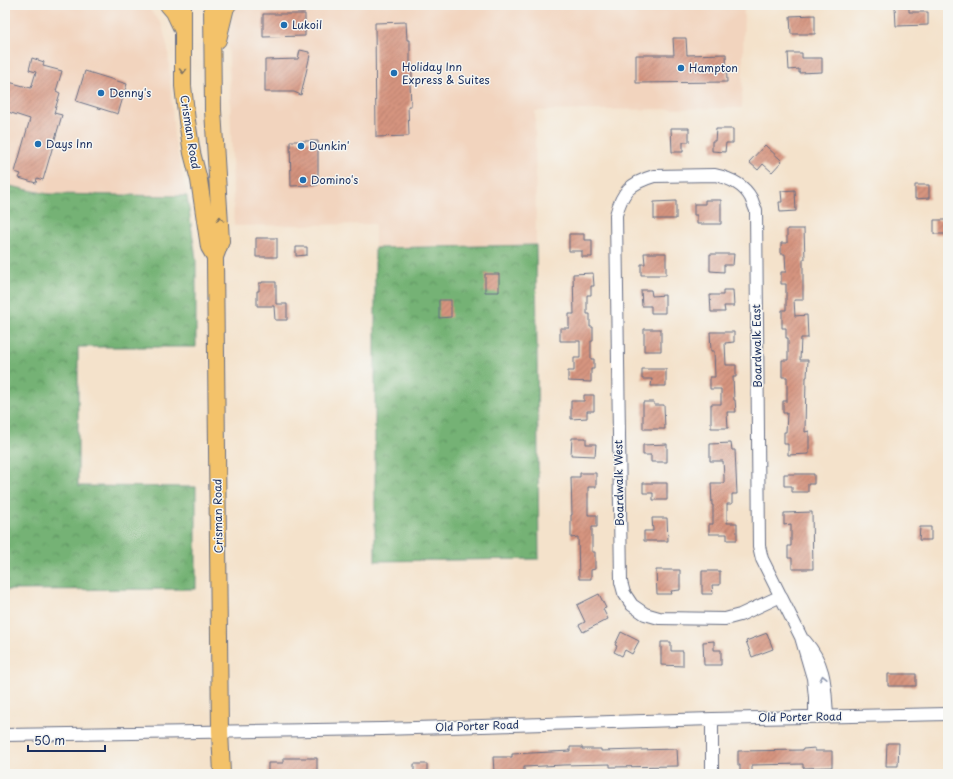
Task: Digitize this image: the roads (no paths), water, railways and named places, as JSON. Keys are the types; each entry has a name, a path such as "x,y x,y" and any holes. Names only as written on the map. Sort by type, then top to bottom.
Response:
{"main road":[{"path":"168,5 174,12 183,32"},
{"name":"Crisman Road","path":"183,5 183,86 186,121 199,180 209,246 216,257"},
{"name":"Crisman Road","path":"212,5 213,110 221,241 216,257 220,732 222,774"},
{"path":"213,59 226,7 228,5"}],"street":[{"name":"Boardwalk East","path":"619,203 633,184 645,178 654,176 715,175 734,181 744,189 751,198 756,210 759,546 762,559 801,637 813,678 815,697 821,717"},
{"name":"Boardwalk West","path":"619,203 616,216 616,249 621,582 624,593 632,605 645,614 659,618 725,619 740,615 781,596"},
{"name":"Old Porter Road","path":"5,735 382,729 712,719 948,714"},
{"path":"712,719 712,774"}],"place":[{"name":"Lukoil","path":"284,25"},
{"name":"Hampton","path":"681,68"},
{"name":"Holiday Inn Express & Suites","path":"394,73"},
{"name":"Denny's","path":"101,93"},
{"name":"Days Inn","path":"38,144"},
{"name":"Dunkin'","path":"301,146"},
{"name":"Domino's","path":"303,180"}]}
